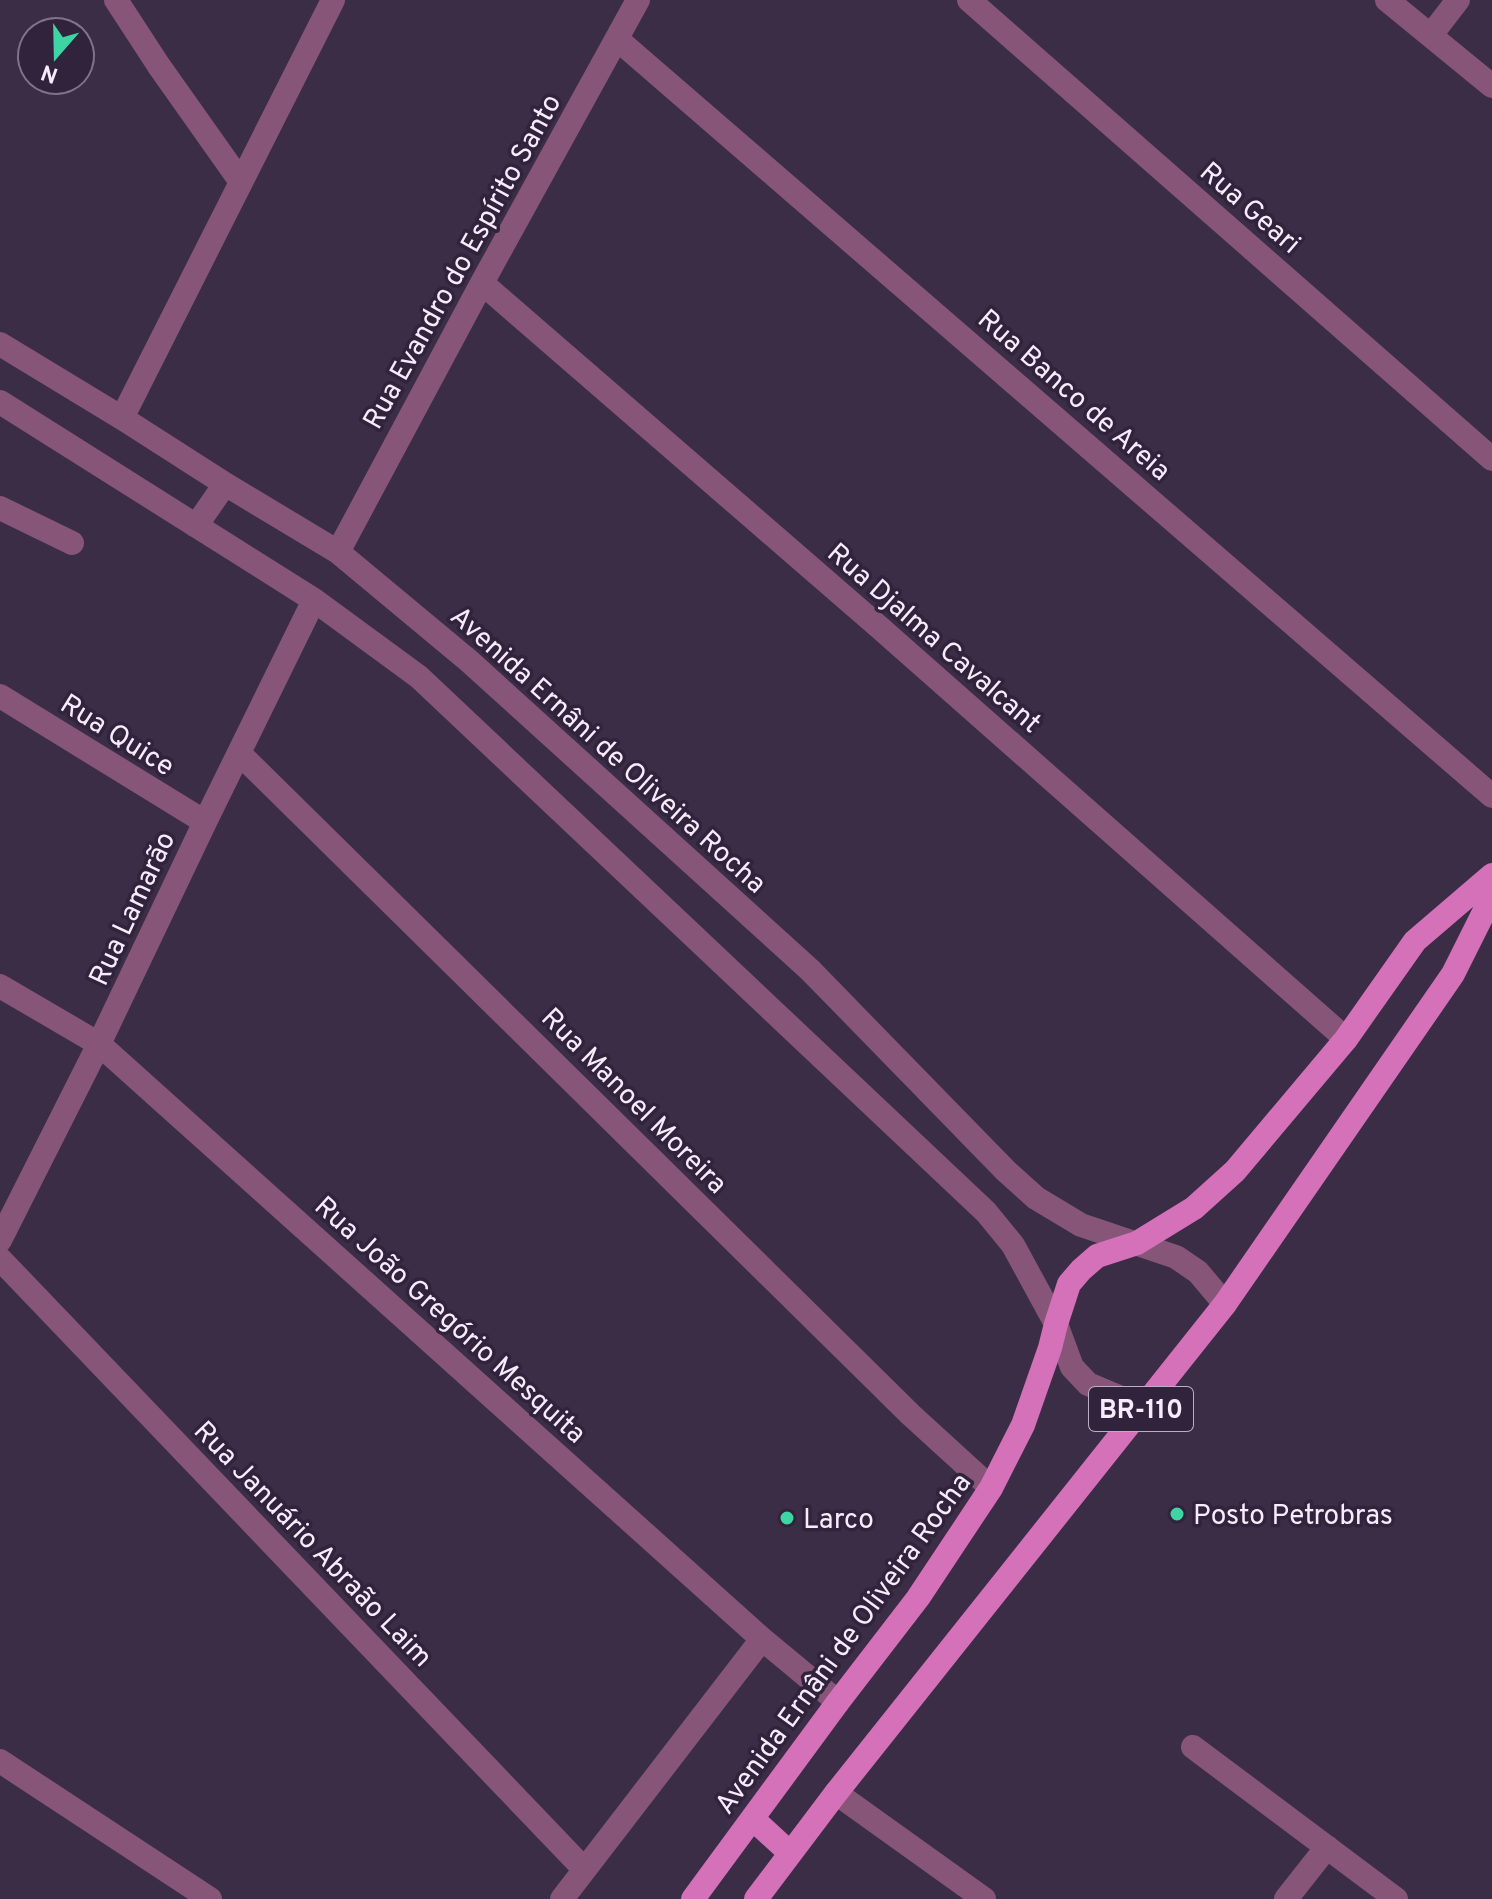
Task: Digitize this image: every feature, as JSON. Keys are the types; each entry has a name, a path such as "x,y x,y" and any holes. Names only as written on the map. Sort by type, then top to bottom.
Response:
{"main road":[{"name":"Avenida Ernâni de Oliveira Rocha","path":"693,1899 918,1598 991,1488 1023,1425 1069,1284 1097,1256 1137,1243 1194,1208 1235,1171 1346,1039 1415,941 1492,875"},
{"name":"BR-110","path":"756,1899 836,1793 1225,1304 1453,974 1492,896"},
{"path":"753,1819 790,1853"}],"street":[{"path":"116,0 241,182"},
{"path":"122,418 333,0"},
{"name":"Rua Evandro do Espírito Santo","path":"338,552 638,0"},
{"name":"Rua Geari","path":"969,0 1492,459"},
{"path":"1387,0 1492,86"},
{"path":"1431,35 1458,0"},
{"name":"Rua Banco de Areia","path":"617,39 1492,796"},
{"name":"Rua Djalma Cavalcant","path":"482,283 879,627 1346,1039"},
{"name":"Avenida Ernâni de Oliveira Rocha","path":"0,344 338,552 469,661 810,970 1036,1198 1081,1225 1176,1257 1198,1272 1225,1304"},
{"path":"0,402 314,600 419,677 986,1212 1013,1245 1056,1324 1072,1367 1088,1384 1143,1407"},
{"path":"196,526 225,484"},
{"path":"0,508 72,543"},
{"name":"Rua Lamarão","path":"0,1240 99,1044 314,600"},
{"name":"Rua Quice","path":"0,696 205,822"},
{"name":"Rua Manoel Moreira","path":"239,753 911,1415 991,1488"},
{"name":"Rua João Gregório Mesquita","path":"0,986 99,1044 762,1639 838,1702"},
{"name":"Rua Januário Abraão Laim","path":"0,1259 584,1869"},
{"path":"562,1899 762,1639"},
{"path":"1193,1747 1396,1899"},
{"path":"0,1761 210,1899"},
{"path":"836,1793 984,1899"},
{"path":"1286,1899 1327,1847"}],"place":[{"name":"Posto Petrobras","path":"1177,1514"},
{"name":"Larco","path":"787,1518"}]}
